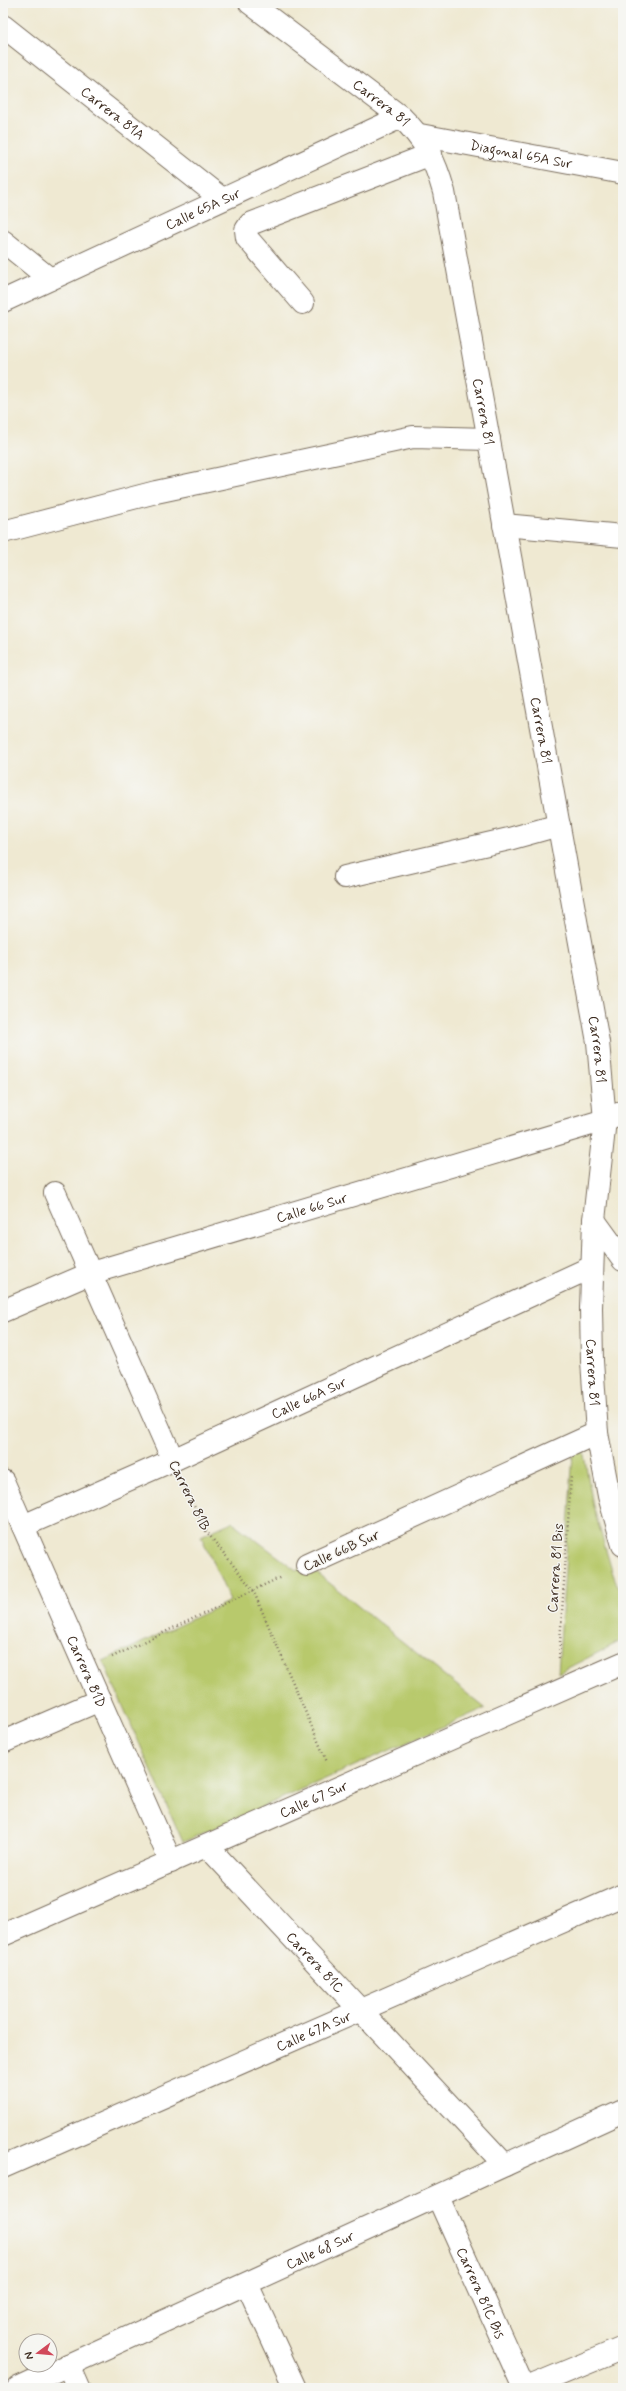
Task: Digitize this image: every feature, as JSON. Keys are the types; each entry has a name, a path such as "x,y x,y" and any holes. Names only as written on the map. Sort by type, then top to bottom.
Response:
{"street":[{"name":"Carrera 81","path":"250,3 401,117 420,135 431,154 444,192 598,1042 614,1116 594,1220 592,1267 592,1361 597,1433 609,1496 623,1545"},
{"name":"Carrera 81A","path":"3,26 222,199"},
{"name":"Calle 65A Sur","path":"3,300 401,117"},
{"name":"Diagonal 65A Sur","path":"420,135 623,173"},
{"path":"303,303 247,238 246,230 250,224 431,154"},
{"path":"3,241 50,278"},
{"path":"3,532 156,492 413,437 489,439"},
{"path":"504,525 623,536"},
{"path":"345,877 510,839 559,825"},
{"name":"Calle 66 Sur","path":"3,1311 91,1273 614,1116"},
{"name":"Carrera 81B","path":"55,1193 173,1460"},
{"path":"594,1220 623,1260"},
{"name":"Calle 66A Sur","path":"23,1526 173,1460 592,1267"},
{"name":"Calle 66B Sur","path":"307,1565 597,1433"},
{"name":"Carrera 81D","path":"3,1481 171,1862"},
{"name":"Calle 67 Sur","path":"3,1935 623,1663"},
{"path":"3,1742 100,1700"},
{"name":"Carrera 81C","path":"207,1846 505,2165"},
{"name":"Calle 67A Sur","path":"3,2167 623,1895"},
{"name":"Calle 68 Sur","path":"18,2388 623,2111"},
{"name":"Carrera 81C Bis","path":"438,2197 524,2388"},
{"path":"247,2284 295,2388"},
{"path":"527,2388 623,2348"},
{"path":"68,2365 78,2388"}],"path":[{"name":"Carrera 81 Bis","path":"558,1692 573,1445"},
{"name":"Carrera 81B","path":"173,1460 206,1531 253,1590 339,1788"},
{"name":"Calle 66B Sur","path":"86,1669 307,1565"}],"green space":[{"path":"583,1449 593,1506 613,1574 623,1599 623,1640 558,1673 573,1453"},
{"path":"232,1522 296,1570 307,1565 485,1708 183,1842 103,1661 230,1601 201,1536"}]}
